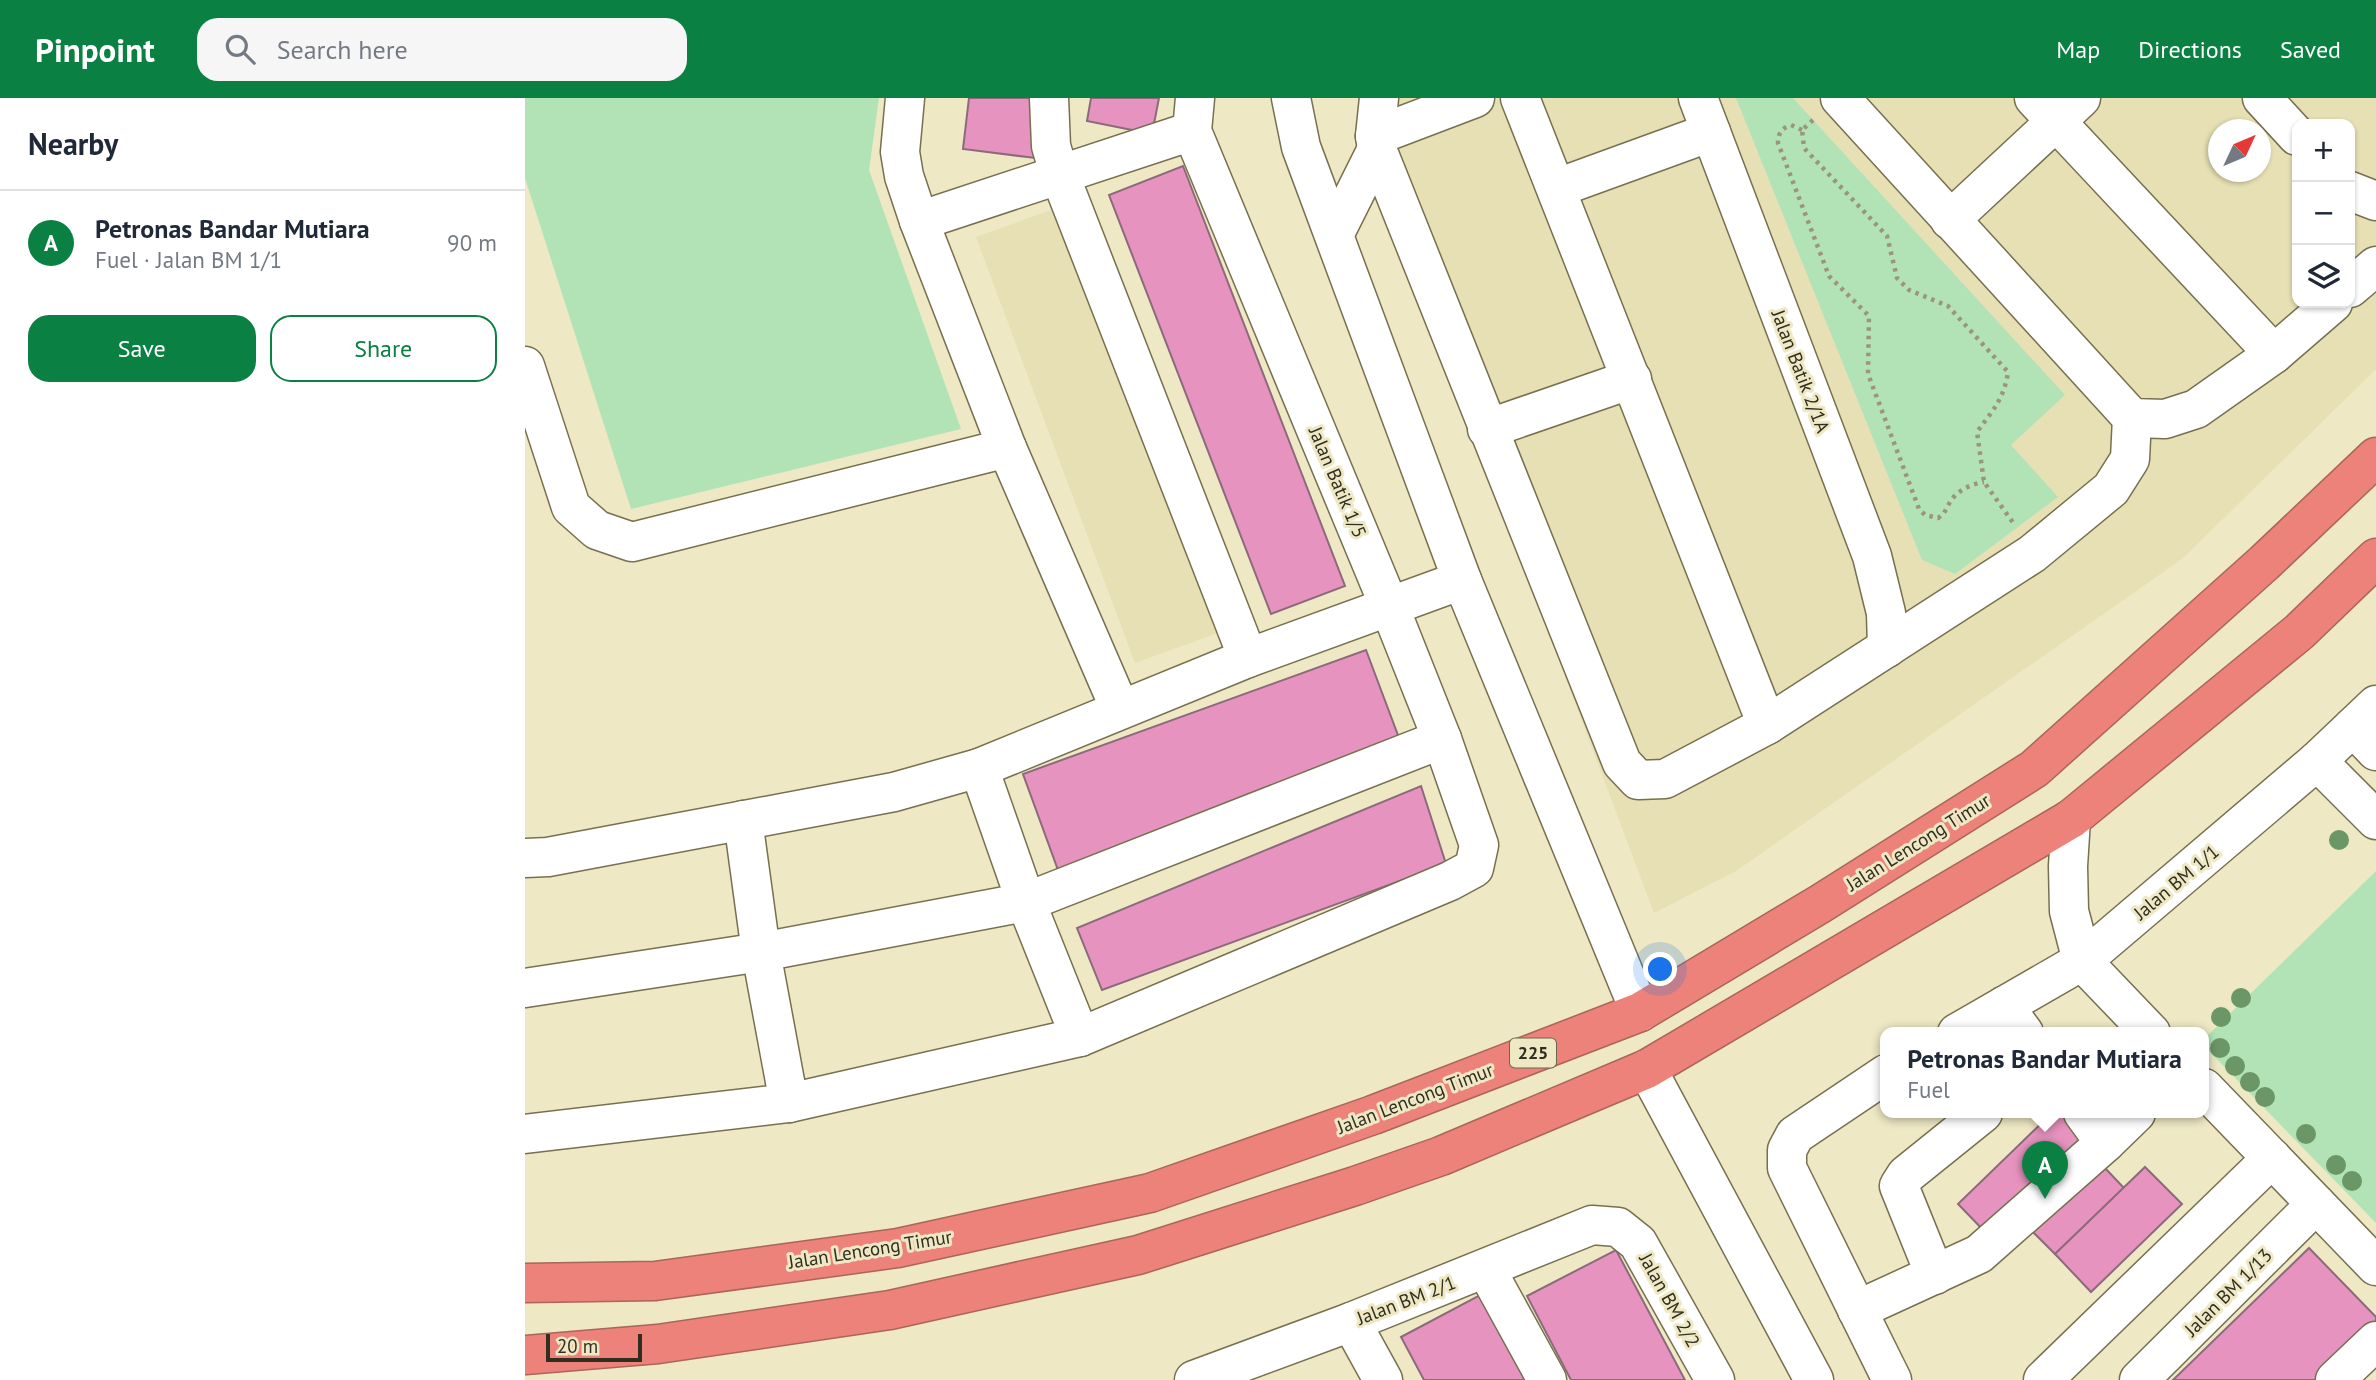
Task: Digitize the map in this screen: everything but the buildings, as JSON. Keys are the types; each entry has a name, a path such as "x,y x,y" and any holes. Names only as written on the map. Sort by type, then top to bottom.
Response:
{"highway":[{"name":"Jalan Lencong Timur","path":"525,1283 655,1280 898,1248 1150,1193 1373,1115 1640,1012 1820,904 2033,769 2264,563 2376,457"},
{"path":"525,1355 657,1344 890,1310 1138,1255 1441,1156 1647,1069 2071,819 2299,632 2376,558"}],"street":[{"path":"905,98 900,152 904,176 919,221 1007,449 1120,709"},
{"path":"1049,98 1051,146 1059,173 1248,658"},
{"path":"1291,98 1301,147 1462,580 1640,1012"},
{"path":"1335,233 1376,143 1379,98"},
{"path":"1376,143 1475,98"},
{"path":"1520,98 1767,725"},
{"path":"2262,98 2292,131"},
{"path":"1376,143 1487,429 1622,763 1638,780 1665,779 1767,725 2032,554 2111,489 2130,459 2132,418 1950,220 1830,106"},
{"path":"1950,220 2057,106 2274,354"},
{"path":"919,221 1059,173 1193,114"},
{"name":"Jalan Batik 1/5","path":"1080,1037 1450,881 1474,869 1479,845 1390,608 1193,114"},
{"path":"1557,188 1705,115"},
{"name":"Jalan Batik 2/1A","path":"1705,115 1872,556 1886,613 1887,648"},
{"path":"2355,193 2376,201"},
{"path":"2355,284 2376,265"},
{"path":"2132,418 2165,419 2196,410 2274,354 2327,308"},
{"path":"525,366 571,506 597,530 632,542 1007,449"},
{"path":"1487,429 1632,379"},
{"path":"525,858 548,858 894,792 979,768 1248,658 1462,580"},
{"name":"Jalan BM 1/1","path":"1981,1027 2014,1019 2317,761 2368,727"},
{"path":"525,988 761,952 1025,902 1441,739"},
{"path":"2317,761 2376,820"},
{"path":"525,1134 789,1103 1080,1037 1025,902 979,768"},
{"path":"2071,819 2069,911 2082,961 2145,1027"},
{"path":"743,820 761,952 789,1103"},
{"path":"1647,1069 1814,1380"},
{"path":"1880,1078 1795,1135 1787,1150 1787,1168 1892,1380"},
{"path":"2209,1093 2376,1266"},
{"path":"1935,1275 1899,1186 1906,1175 1977,1118"},
{"path":"1857,1310 1979,1254 2094,1128 2122,1118"},
{"path":"2043,1380 2272,1158"},
{"name":"Jalan BM 1/13","path":"2139,1380 2316,1204"},
{"name":"Jalan BM 2/1","path":"1207,1378 1592,1225 1618,1227"},
{"name":"Jalan BM 2/2","path":"1618,1227 1638,1243 1715,1380"},
{"path":"1486,1269 1547,1380"},
{"path":"1351,1322 1383,1380"},
{"path":"2335,1380 2376,1341"}],"path":[{"path":"1802,130 1830,106"},
{"path":"1802,130 1791,125 1785,127 1780,131 1778,143 1829,276 1869,316 1868,373 1919,509 1925,515 1938,518 1944,514 1958,492 1974,483 1984,482"},
{"path":"1802,130 1804,148 1887,236 1897,278 1909,290 1948,306 2008,372 2005,390 1998,405 1977,432 1984,482 2032,554"}],"shaded area":[{"path":"1361,98 2376,98 2376,369 2182,559 1736,871 1654,913 1360,131"},
{"path":"1065,205 1223,631 1135,663 976,237"}],"green space":[{"path":"525,98 879,98 869,170 961,429 631,509 525,178"},
{"path":"1736,98 1793,98 2065,395 2011,445 2058,497 1955,574 1922,560"},
{"path":"2376,871 2376,1223 2209,1051 2209,1034"}],"place":[{"name":"Petronas Bandar Mutiara","path":"2045,1199"}]}
